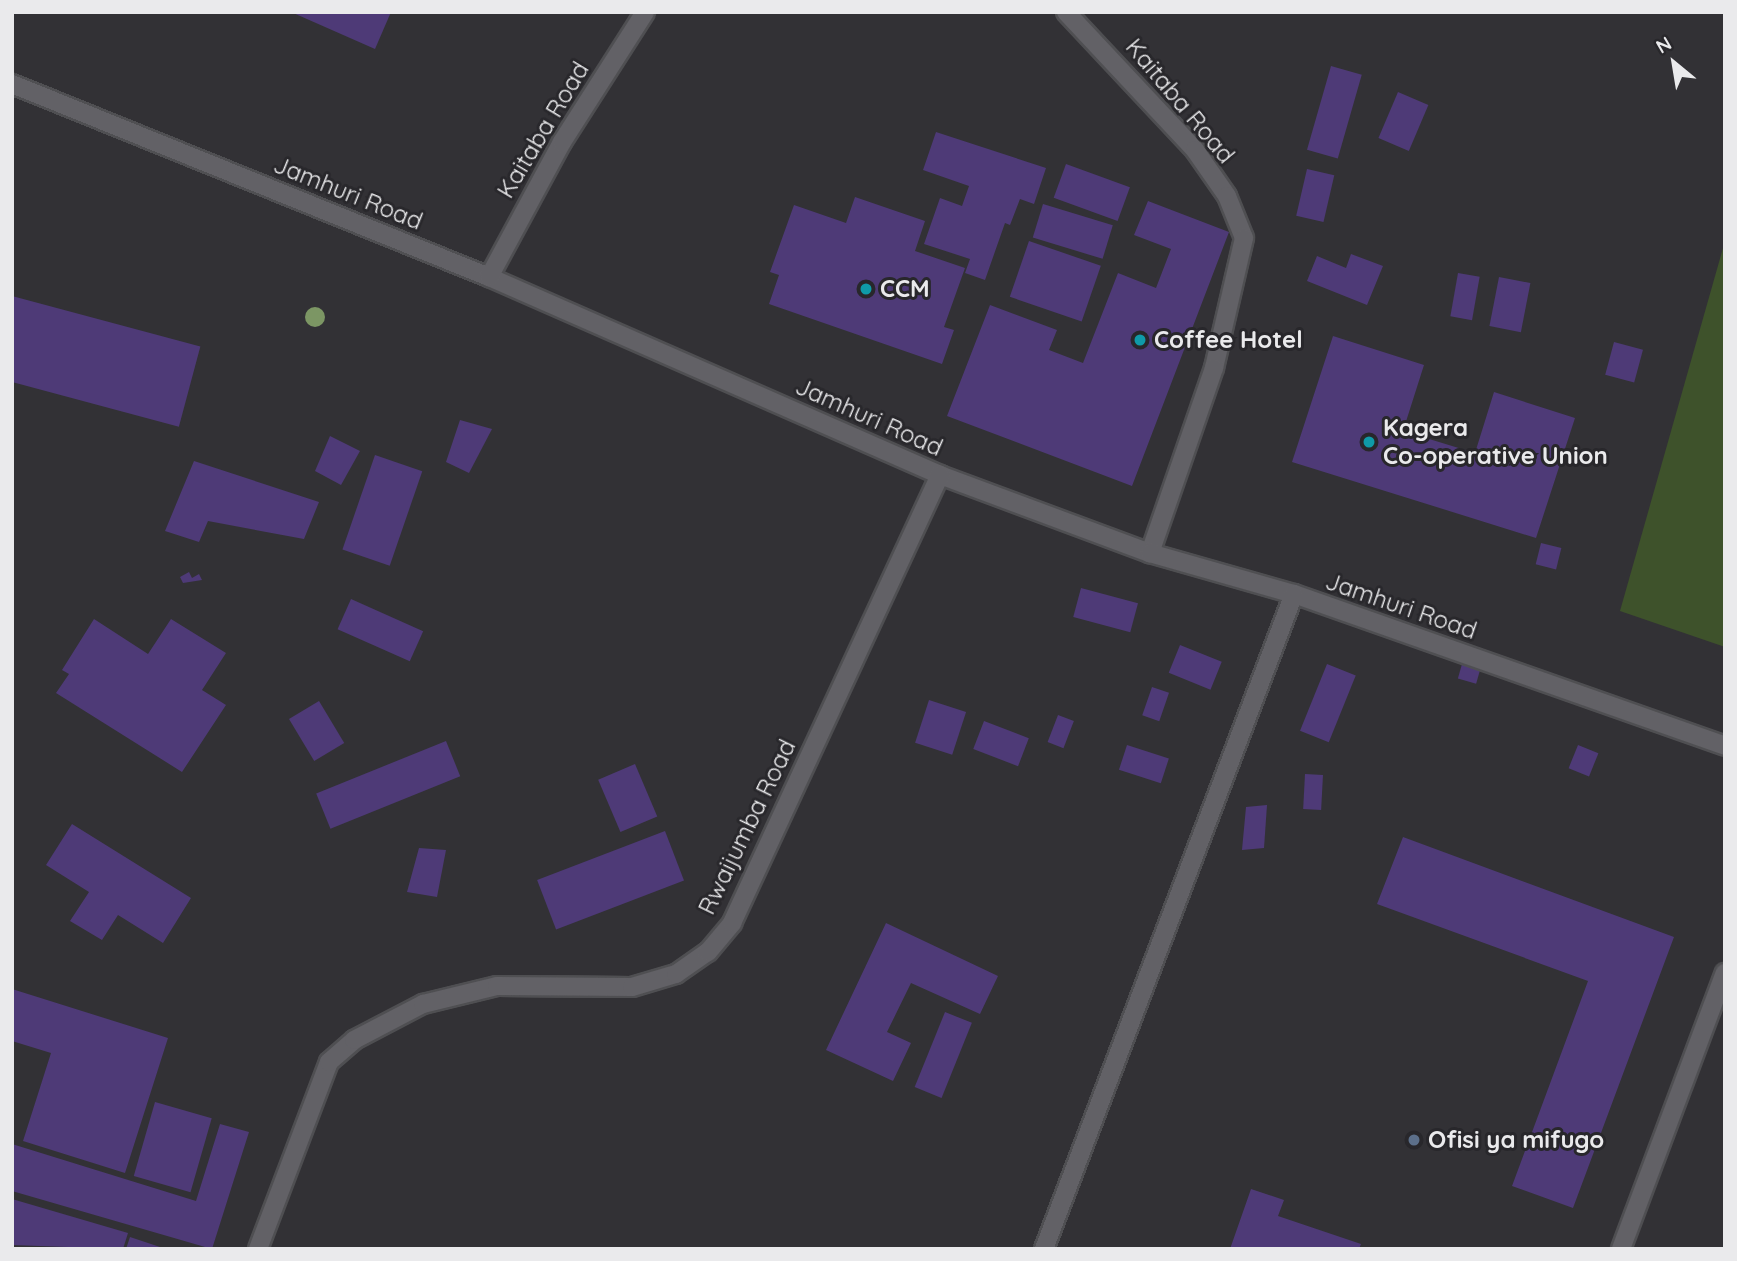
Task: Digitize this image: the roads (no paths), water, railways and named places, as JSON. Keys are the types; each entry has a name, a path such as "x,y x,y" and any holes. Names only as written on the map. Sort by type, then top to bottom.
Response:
{"street":[{"name":"Kaitaba Road","path":"489,277 562,142 645,12"},
{"name":"Kaitaba Road","path":"1066,12 1195,150 1227,196 1244,238 1214,368 1150,553"},
{"name":"Jamhuri Road","path":"12,84 489,277 940,475 1150,553 1294,594 1725,746"},
{"name":"Rwaijumba Road","path":"260,1248 329,1062 354,1040 423,1004 497,986 632,987 676,974 708,952 732,923 940,475"},
{"path":"1044,1249 1294,594"},
{"path":"1621,1249 1725,973"}],"place":[{"name":"CCM","path":"866,289"},
{"name":"Coffee Hotel","path":"1140,340"},
{"name":"Kagera Co-operative Union","path":"1369,442"},
{"name":"Ofisi ya mifugo","path":"1414,1140"}]}
